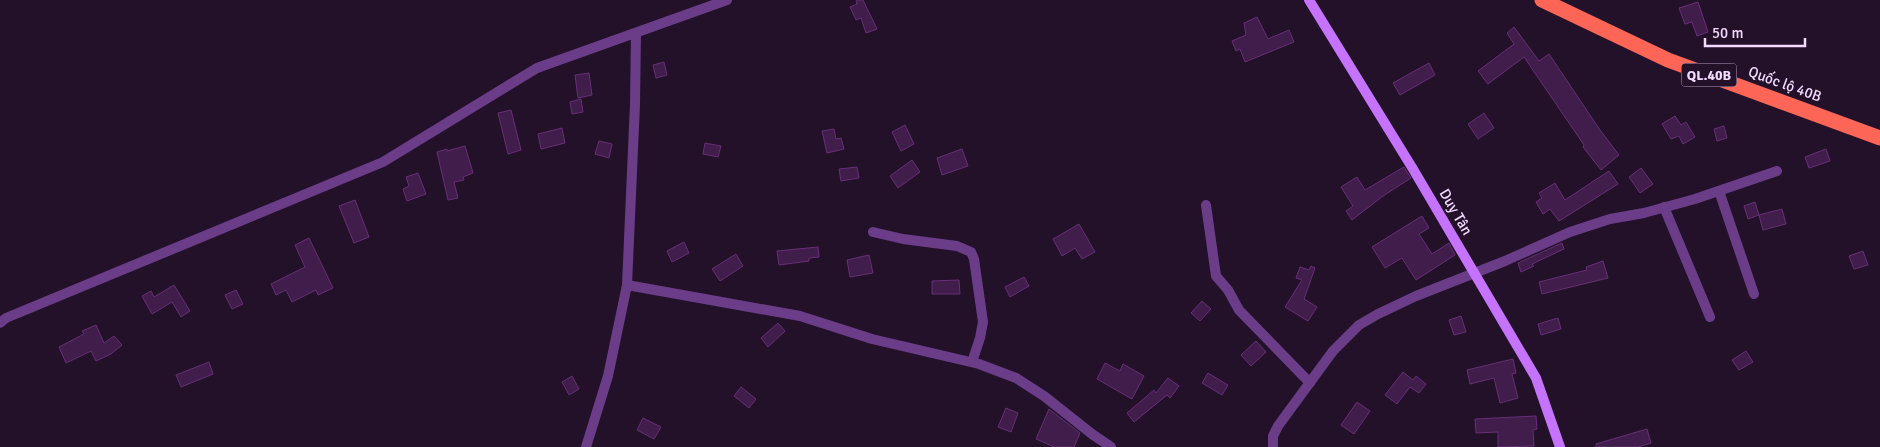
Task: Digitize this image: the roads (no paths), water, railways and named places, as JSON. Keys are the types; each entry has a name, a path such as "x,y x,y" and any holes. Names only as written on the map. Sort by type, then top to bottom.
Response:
{"highway":[{"name":"Quốc lộ 40B","path":"1542,0 1668,60 1880,138"}],"street":[{"path":"0,323 6,318 383,162 536,68 727,0"},
{"name":"Duy Tân","path":"1309,0 1413,169 1536,378 1560,447"},
{"path":"586,447 608,376 627,285 635,104 636,33"},
{"path":"1273,447 1273,436 1278,426 1333,351 1359,325 1368,320 1416,296 1475,274 1577,229 1610,219 1664,207 1777,171"},
{"path":"1719,191 1754,294"},
{"path":"1206,205 1216,276 1228,290 1239,310 1310,383"},
{"path":"1664,207 1710,317"},
{"path":"873,232 903,239 957,246 971,252 974,259 983,322 972,362"},
{"path":"627,285 800,316 872,339 972,362 1016,378 1044,396 1111,447"}]}
